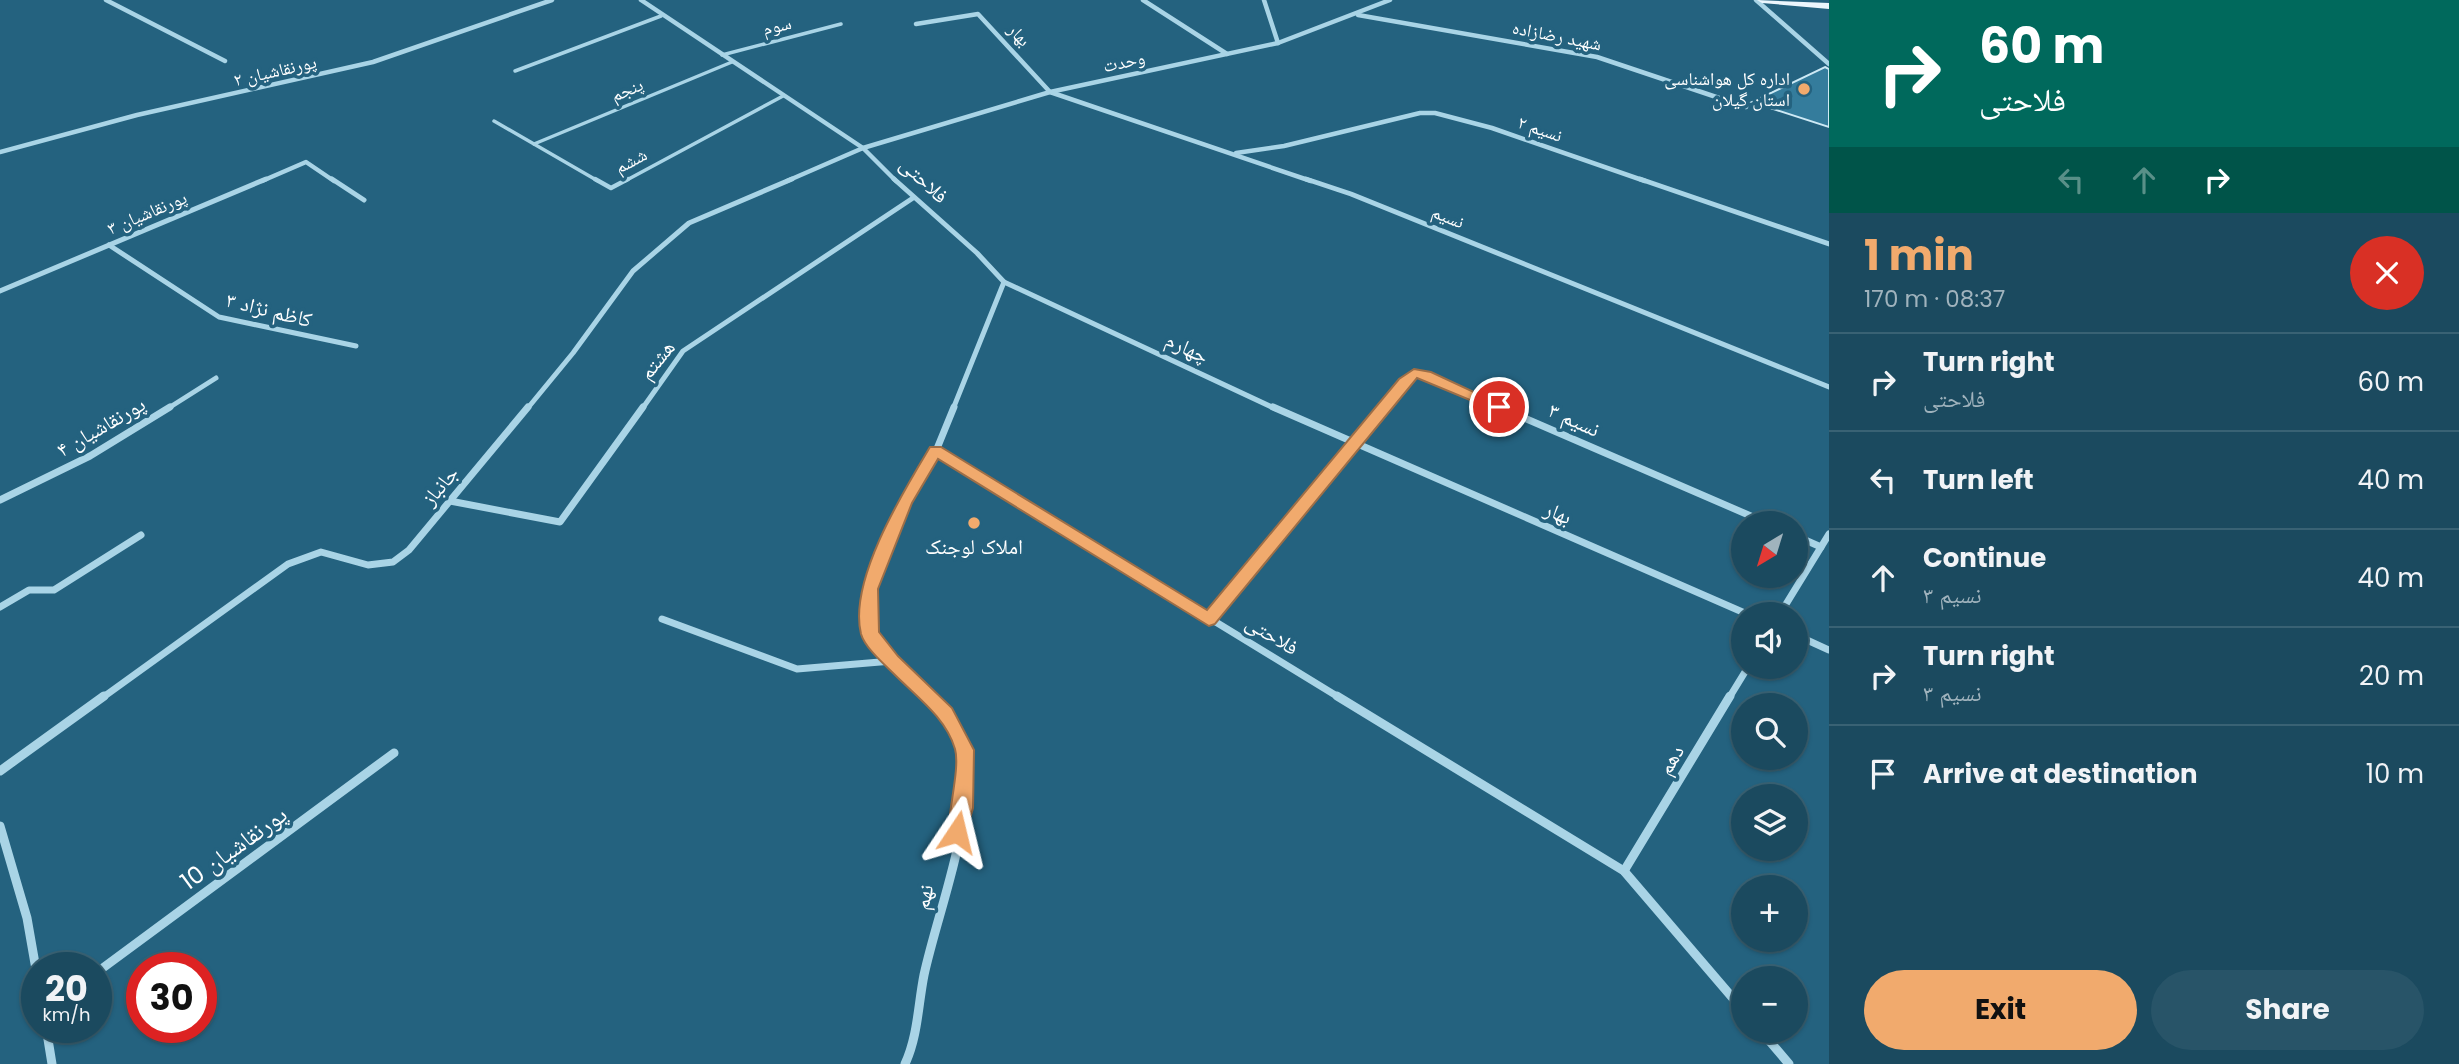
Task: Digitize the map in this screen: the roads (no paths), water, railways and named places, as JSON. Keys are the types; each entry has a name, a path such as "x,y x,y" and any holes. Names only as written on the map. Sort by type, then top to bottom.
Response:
{"main road":[{"path":"1762,0 1829,6"}],"street":[{"path":"106,0 225,61"},
{"name":"پورنقاشیان ۲","path":"0,152 137,115 373,62 552,0"},
{"name":"فلاحتی","path":"641,0 661,16 863,148 913,198 977,253 1004,282"},
{"path":"1143,0 1227,54"},
{"path":"1264,0 1278,43"},
{"name":"وحدت","path":"863,148 1050,92 1278,43 1357,15 1390,0"},
{"path":"1756,0 1829,64"},
{"name":"بهار","path":"916,24 978,14 1050,92"},
{"name":"شهید رضازاده","path":"1357,15 1597,57 1746,107"},
{"name":"نسیم","path":"1050,92 1363,199 1829,387"},
{"name":"نسیم ٢","path":"1234,154 1284,146 1420,113 1435,113 1492,128 1829,244"},
{"name":"جانباز","path":"0,771 288,564 321,552 368,565 393,562 409,550 573,353 633,271 689,223 863,148"},
{"name":"پورنقاشیان ۳","path":"0,291 306,162 364,200"},
{"name":"هشتم","path":"450,501 560,522 683,351 913,198"},
{"name":"کاظم نژاد ۳","path":"109,245 219,317 356,346"},
{"path":"936,451 1004,282"},
{"name":"چهارم","path":"1004,282 1354,445"},
{"name":"نسیم ۳","path":"1209,619 1404,382 1414,374 1426,375 1738,511"},
{"name":"پورنقاشیان ۴","path":"0,500 90,456 216,378"},
{"name":"بهار","path":"1354,445 1731,607"},
{"name":"فلاحتی","path":"936,451 1624,871 1731,996"},
{"name":"نهم","path":"905,1064 911,1052 923,979 963,808 965,750 946,713 892,661 870,634 869,589 904,503 936,451"},
{"path":"1787,602 1829,534"},
{"path":"0,607 29,590 54,590 141,535"},
{"path":"1808,541 1821,547"},
{"path":"662,619 797,669 892,661"},
{"path":"1808,640 1829,650"},
{"name":"دهم","path":"1624,871 1741,679"},
{"name":"پورنقاشیان 10","path":"112,961 394,753"},
{"path":"0,826 27,918 33,952"},
{"path":"50,1043 55,1062"},
{"path":"1772,1043 1790,1064"}],"lane":[{"path":"515,71 661,16"},
{"name":"سوم","path":"721,55 841,24"},
{"name":"پنجم","path":"534,144 732,62"},
{"name":"ششم","path":"494,121 611,188 783,96"}],"place":[{"name":"اداره کل هواشناسی استان گیلان","path":"1804,89"},
{"name":"املاک لوجنک","path":"974,523"}]}
